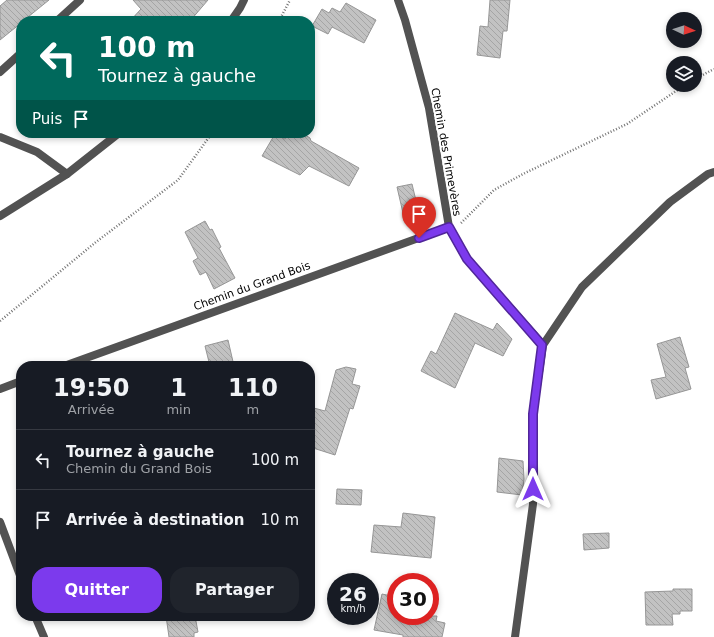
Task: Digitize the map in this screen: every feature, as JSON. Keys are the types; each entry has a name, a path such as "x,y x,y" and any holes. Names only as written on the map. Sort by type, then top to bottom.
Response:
{"street":[{"path":"62,16 80,0"},
{"path":"234,16 244,0"},
{"name":"Chemin des Primevères","path":"398,0 405,20 429,108 449,227 467,259 542,345"},
{"path":"0,72 16,58"},
{"path":"0,137 37,152 67,174"},
{"path":"0,216 67,174 113,138"},
{"path":"515,637 533,504 533,414 542,345 582,287 670,202 708,174 714,172"},
{"name":"Chemin du Grand Bois","path":"78,361 449,227"},
{"path":"0,389 16,383"},
{"path":"0,522 16,565"},
{"path":"37,621 44,637"}],"path":[{"path":"282,16 290,0"},
{"path":"702,76 714,69"},
{"path":"449,227 463,223 494,190 627,124 675,92"},
{"path":"0,321 96,242 178,180 208,138"}],"building":[{"path":"7,0 49,0 29,16 16,16 16,27 0,40 0,6"},
{"path":"133,0 208,0 194,16 135,16 141,9"},
{"path":"490,0 510,0 507,31 503,31 500,58 477,55 480,26 488,27"},
{"path":"346,3 376,20 364,43 332,27 328,34 315,28 315,21 322,9 329,13 332,8 340,12"},
{"path":"273,138 310,138 311,141 359,168 349,186 309,166 300,175 262,156"},
{"path":"412,184 418,209 403,213 397,187"},
{"path":"205,221 210,230 212,229 221,247 219,248 235,278 214,289 206,272 200,275 193,261 198,258 185,232"},
{"path":"455,313 493,330 497,323 512,339 503,356 475,343 455,388 421,371 431,351 436,354"},
{"path":"680,337 689,367 685,368 691,389 656,399 651,380 666,377 657,344"},
{"path":"228,340 233,361 209,361 205,346"},
{"path":"346,367 356,369 352,384 360,386 353,409 350,408 335,455 315,449 315,408 325,411 336,370"},
{"path":"499,458 523,461 524,479 522,495 497,492"},
{"path":"337,489 362,490 361,505 336,504"},
{"path":"403,513 435,517 431,558 371,552 374,525 401,527"},
{"path":"609,533 609,548 584,550 583,534"},
{"path":"673,589 692,589 692,611 680,611 680,614 672,614 673,625 646,625 645,592 673,591"},
{"path":"382,594 387,595 387,625 439,625 439,622 445,623 442,637 403,637 403,635 374,630 375,625 379,625 379,608"},
{"path":"167,621 196,621 198,632 194,633 194,637 169,637"}],"route":[{"path":"419,238 449,227 467,259 542,345 533,414 533,489"}]}
